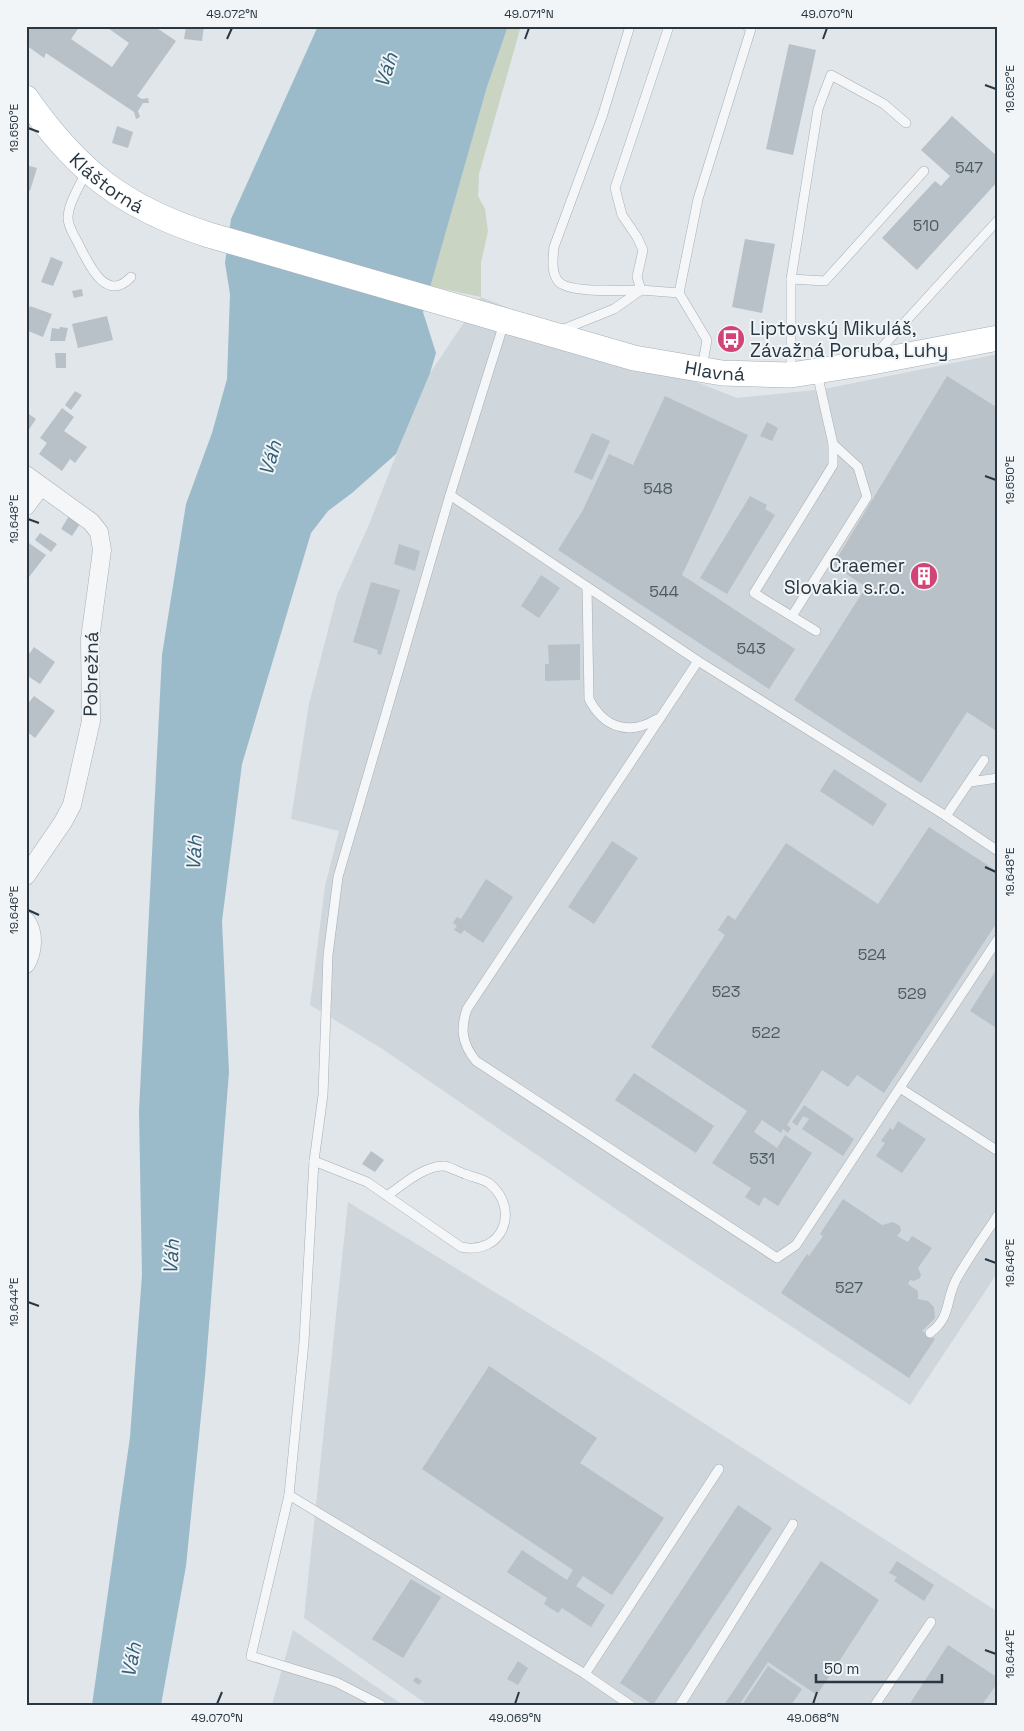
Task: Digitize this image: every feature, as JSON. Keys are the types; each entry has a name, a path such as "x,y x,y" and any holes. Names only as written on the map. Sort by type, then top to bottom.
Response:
{"street":[{"name":"Kláštorná","path":"26,98 59,141 87,170 113,191 143,209 183,227 437,300"},
{"name":"Hlavná","path":"437,300 634,358 701,370 758,376 791,375 817,371 998,338"},
{"name":"Pobrežná","path":"26,475 96,526 102,550 90,640 92,711 78,783 66,817 26,876"},
{"path":"26,506 41,486"},
{"path":"26,922 31,929 32,939 26,964"}],"lane":[{"path":"630,26 602,117 554,247 552,263 557,281 568,289 641,290 679,293"},
{"path":"641,290 638,276 643,250 637,237 622,215 615,188 669,26"},
{"path":"701,370 707,340 679,293 698,199 751,29 747,26"},
{"path":"791,375 791,280 818,109 831,75 884,104 906,123"},
{"path":"87,170 69,213 70,228 96,276 106,283 118,285 126,282 131,277"},
{"path":"791,280 825,281 924,171"},
{"path":"867,363 998,220"},
{"path":"552,335 614,309 641,290"},
{"path":"381,1705 336,1682 251,1656 289,1495 304,1342 314,1162 323,1095 328,955 338,877 450,495 505,320"},
{"path":"816,631 754,593 833,465 834,444 817,371"},
{"path":"792,616 867,497 858,466 834,444"},
{"path":"450,495 698,661 946,816 998,851"},
{"path":"587,587 589,699 596,713 612,724 629,728 647,725 659,718"},
{"path":"698,661 467,1009 462,1032 469,1052 476,1061 777,1258 796,1245 998,939"},
{"path":"946,816 984,760"},
{"path":"970,782 998,778"},
{"path":"900,1088 998,1151"},
{"path":"314,1162 366,1182 461,1247 476,1249 493,1242 499,1236 506,1220 504,1204 490,1184 444,1166 419,1173 387,1196"},
{"path":"930,1333 944,1320 950,1292 956,1279 998,1215"},
{"path":"585,1674 719,1469"},
{"path":"289,1495 585,1674 630,1705"},
{"path":"680,1705 793,1524"},
{"path":"875,1705 931,1622"}],"shaded area":[{"path":"481,297 737,398 824,389 998,354 998,1272 910,1405 664,1242 381,1048 310,1005 325,886 339,831 291,819 309,704 337,595 368,527 407,427 408,364 430,373"},
{"path":"348,1202 599,1356 998,1612 998,1705 428,1705 304,1618"},
{"path":"293,1630 403,1705 272,1705"}],"green space":[{"path":"508,26 521,26 479,174 478,196 485,209 488,231 481,263 481,297 430,286 487,87"}],"water":[{"name":"Váh","path":"318,26 508,26 487,87 423,312 436,353 430,373 396,454 352,493 328,511 311,533 242,764 222,921 229,1072 205,1376 186,1566 161,1705 92,1705 130,1437 142,1275 139,1111 162,655 186,504 212,433 227,379 230,294 225,263 231,219"}],"building":[{"path":"26,26 80,26 71,39 112,67 129,43 105,26 154,26 176,41 137,96 142,99 148,98 149,103 143,103 138,111 140,117 136,119 134,112 46,53 44,58 26,45"},
{"path":"186,26 204,26 202,41 184,39"},
{"path":"789,44 816,50 793,155 766,149"},
{"path":"952,116 998,157 998,181 917,270 882,238 935,181 941,186 950,176 921,150"},
{"path":"117,126 133,132 128,148 112,143"},
{"path":"26,165 37,168 30,191 26,189"},
{"path":"745,239 775,244 762,313 732,307"},
{"path":"51,257 63,262 53,286 41,282"},
{"path":"82,289 83,296 74,298 72,291"},
{"path":"30,306 52,314 43,337 26,330 26,315"},
{"path":"107,316 113,340 78,348 72,324"},
{"path":"60,327 68,328 65,341 50,341 52,328 59,329"},
{"path":"55,353 66,353 66,368 56,368"},
{"name":"Craemer Slovakia s.r.o.","path":"947,376 998,408 998,732 967,712 921,783 794,700 866,587 833,565"},
{"path":"75,391 82,395 71,410 65,405"},
{"path":"665,396 748,435 682,575 795,649 769,689 558,550 583,510 609,454 633,465"},
{"path":"62,408 74,417 64,431 87,447 75,463 70,459 62,471 39,454 47,443 40,438"},
{"path":"26,412 36,419 26,434"},
{"path":"767,422 778,428 772,441 760,436"},
{"path":"592,433 610,441 592,480 574,472"},
{"path":"750,496 767,505 765,509 775,515 727,594 700,578"},
{"path":"69,516 80,524 72,536 61,529"},
{"path":"40,533 57,544 51,552 35,540"},
{"path":"26,541 46,555 26,581"},
{"path":"399,544 420,551 415,571 394,564"},
{"path":"541,575 560,588 539,618 521,606"},
{"path":"371,582 400,590 381,655 377,654 378,650 353,642"},
{"path":"580,644 580,680 545,681 545,664 549,664 548,645"},
{"path":"34,647 55,662 40,684 26,675 26,651 30,653"},
{"path":"34,696 55,711 35,738 26,731 26,706"},
{"path":"834,769 887,804 873,826 820,791"},
{"path":"929,827 998,872 998,921 884,1093 857,1075 848,1087 822,1070 787,1125 791,1128 788,1133 783,1129 781,1133 762,1120 754,1132 777,1148 785,1135 812,1153 778,1206 764,1197 759,1206 745,1197 751,1188 712,1163 747,1111 651,1047 725,935 718,930 728,915 735,920 786,843 878,904"},
{"path":"612,841 638,858 594,924 568,907"},
{"path":"486,879 513,897 483,943 464,930 461,934 454,930 457,926 453,923 457,917 461,919"},
{"path":"998,967 998,1029 970,1011"},
{"path":"634,1073 714,1126 696,1153 615,1100"},
{"path":"804,1105 854,1139 843,1156 802,1129 809,1119 803,1116 797,1126 792,1122"},
{"path":"898,1121 926,1139 902,1173 876,1156 885,1143 881,1141 890,1128 893,1130"},
{"path":"371,1151 384,1160 375,1172 362,1164"},
{"path":"843,1199 882,1225 893,1222 900,1226 901,1231 897,1236 908,1242 912,1236 932,1248 918,1268 921,1275 920,1278 914,1281 910,1280 908,1284 918,1291 918,1299 928,1301 934,1307 935,1318 922,1331 935,1339 909,1378 781,1293 807,1254 809,1256 823,1236 820,1234"},
{"path":"489,1366 597,1438 580,1463 664,1518 612,1595 583,1576 576,1586 605,1605 591,1627 562,1608 558,1613 544,1604 547,1598 507,1572 522,1550 567,1580 573,1570 422,1469"},
{"path":"738,1505 772,1528 653,1705 620,1683"},
{"path":"821,1561 879,1600 817,1695 768,1662 739,1705 724,1705"},
{"path":"897,1561 934,1585 924,1601 894,1581 897,1577 889,1573"},
{"path":"411,1579 441,1597 403,1658 372,1639"},
{"path":"948,1645 998,1678 998,1682 982,1705 909,1705"},
{"path":"518,1661 528,1668 518,1685 507,1679"},
{"path":"768,1666 802,1689 791,1705 742,1705"},
{"path":"416,1677 422,1681 419,1685 413,1681"}],"place":[{"name":"Liptovský Mikuláš, Závažná Poruba, Luhy","path":"731,339"},
{"name":"Craemer Slovakia s.r.o.","path":"924,576"}]}
